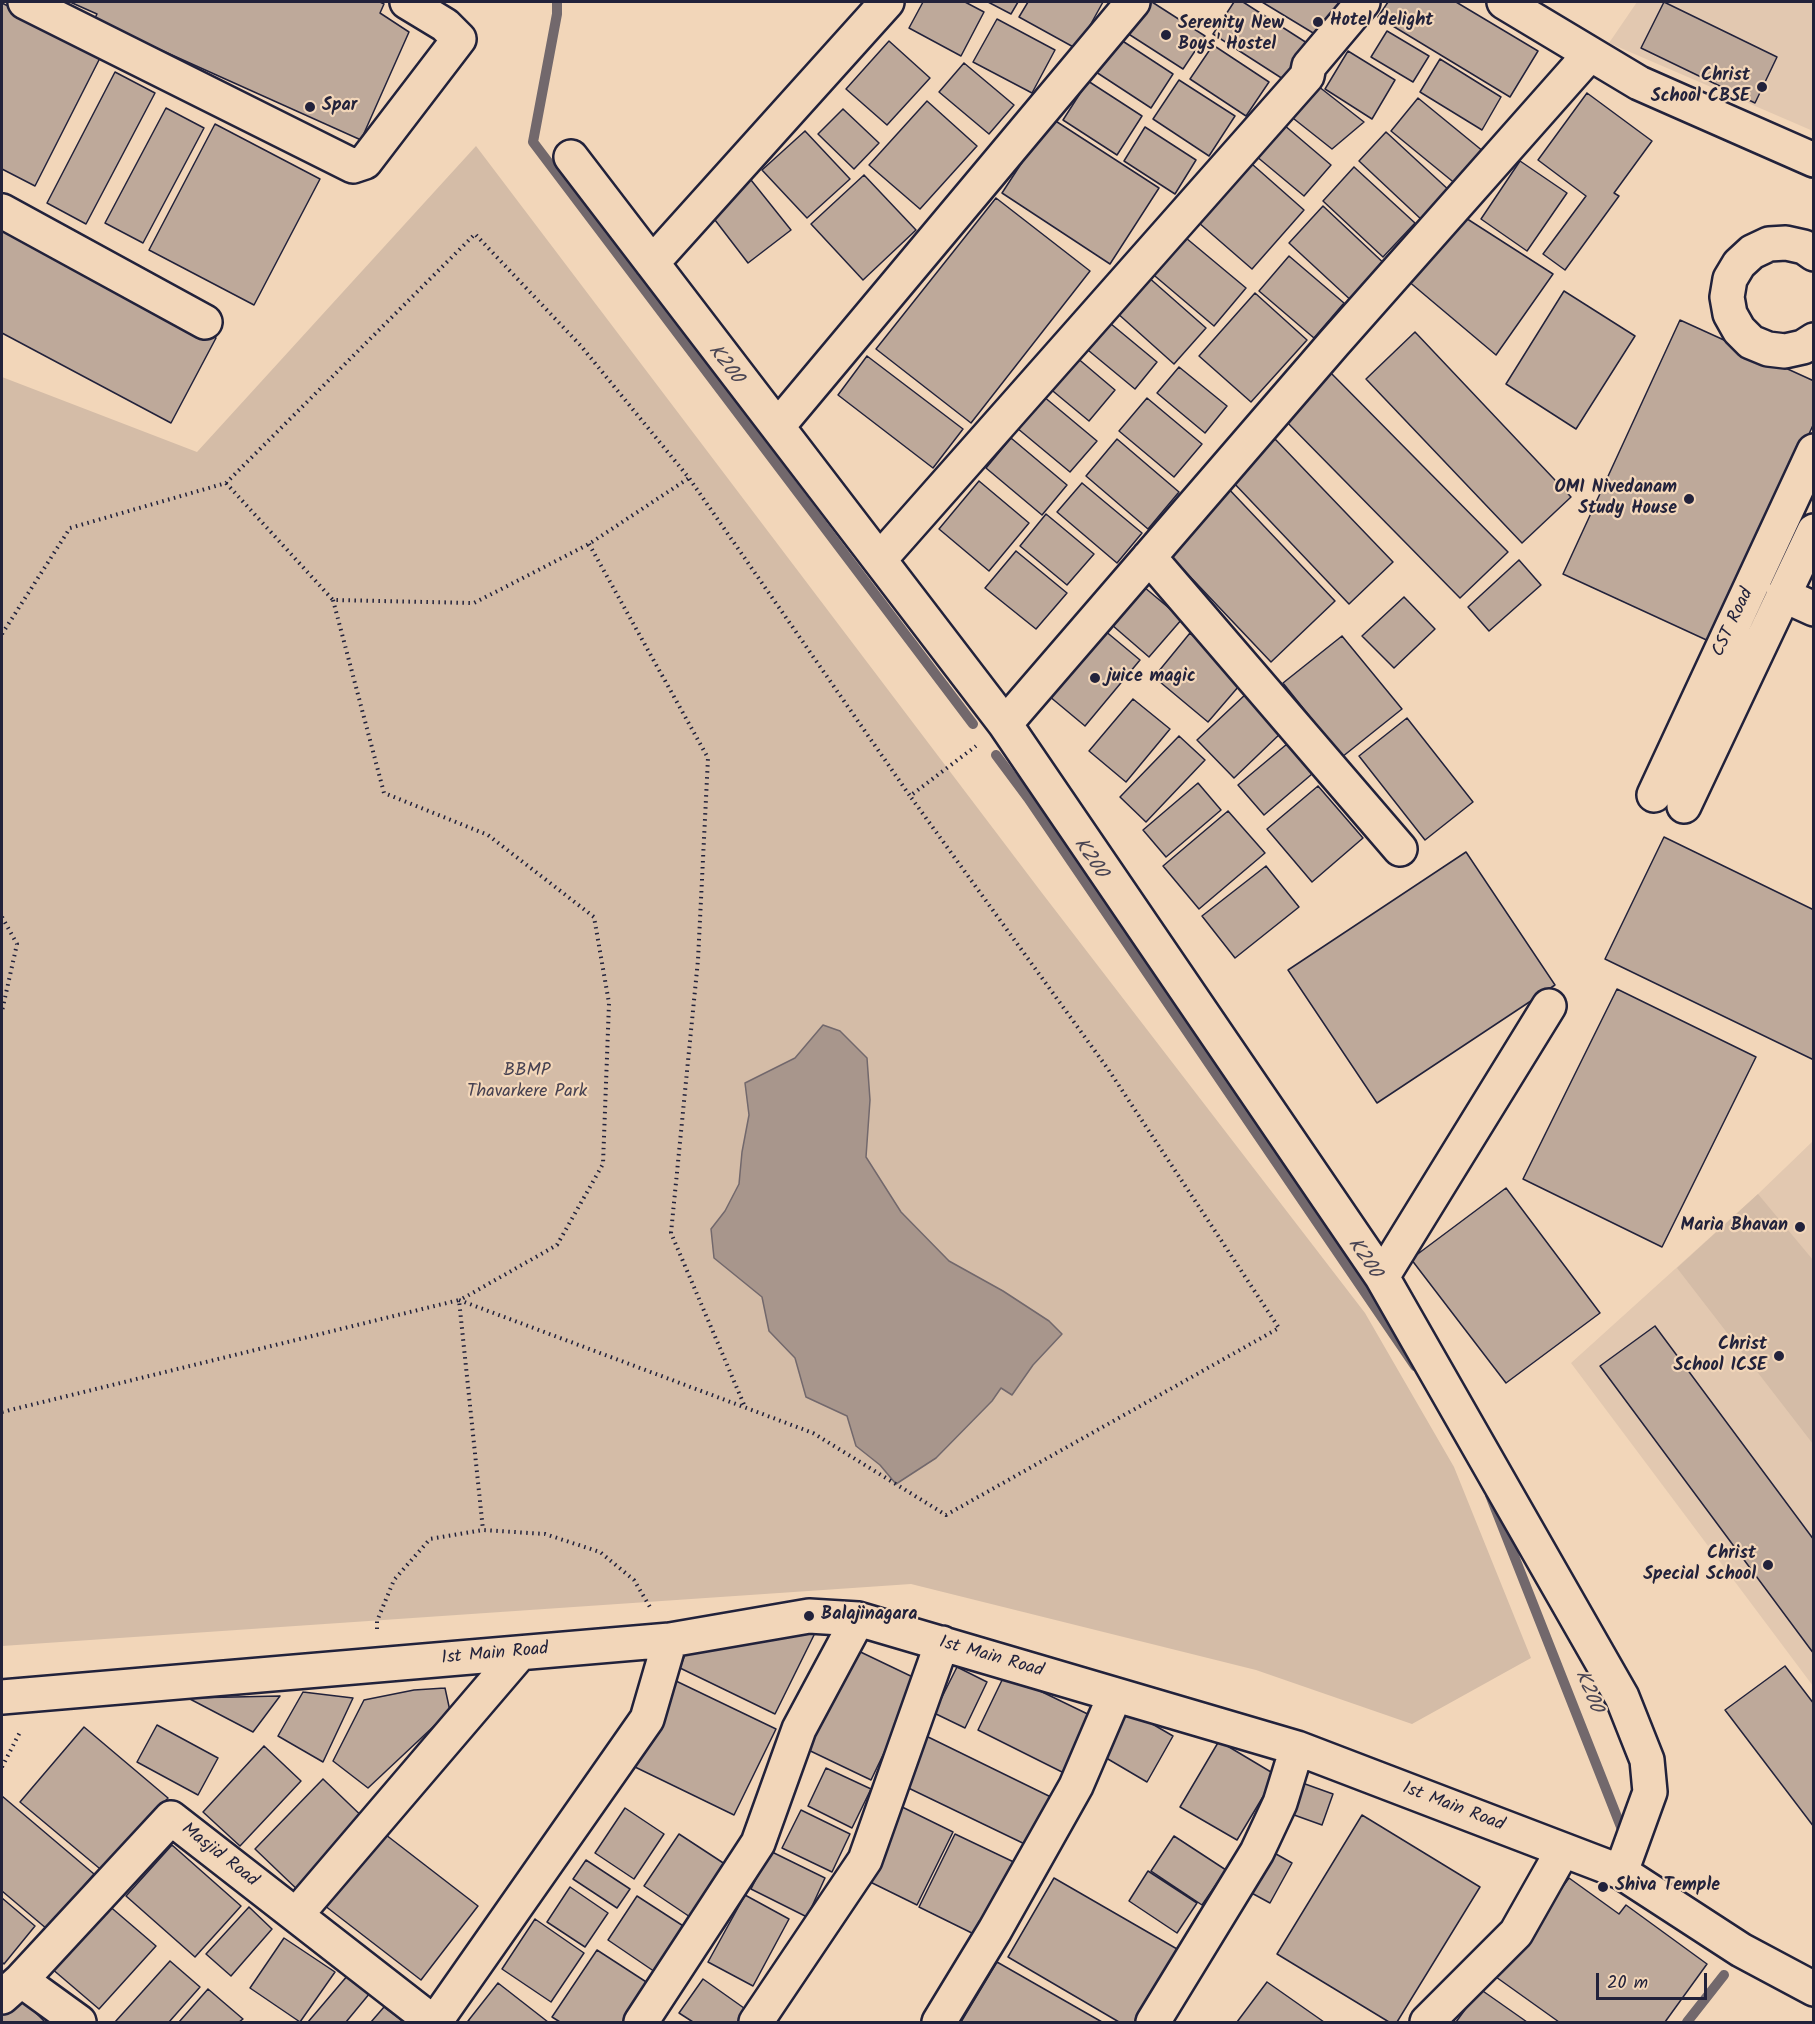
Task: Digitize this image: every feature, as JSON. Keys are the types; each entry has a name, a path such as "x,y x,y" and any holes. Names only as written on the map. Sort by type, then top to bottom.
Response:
{"street":[{"path":"25,2 353,166 365,162 459,39 445,26 407,2"},
{"path":"652,263 887,2"},
{"path":"778,426 1133,2"},
{"path":"880,559 1307,76 1309,66 1363,2"},
{"path":"1504,2 1638,83 1814,160"},
{"path":"1005,724 1334,343 1590,54"},
{"path":"571,157 1005,724 1382,1277 1622,1698 1647,1760 1650,1792 1621,1872"},
{"path":"2,211 205,322"},
{"path":"1814,254 1804,248 1786,243 1769,244 1752,252 1739,264 1730,279 1727,297 1730,314 1739,330 1751,342 1768,349 1785,351 1803,347 1814,340"},
{"name":"CST Road","path":"1654,795 1814,451"},
{"path":"1684,806 1814,531"},
{"path":"1149,557 1400,849"},
{"path":"1783,595 1814,609"},
{"path":"1382,1277 1549,1006"},
{"name":"1st Main Road","path":"2,1697 670,1640 809,1616 858,1619 1297,1748 1621,1872 1741,1950 1814,1989"},
{"path":"641,2022 758,1843 799,1730 858,1619"},
{"path":"434,2022 647,1719 670,1640"},
{"path":"756,2022 865,1860 942,1643"},
{"path":"296,1915 520,1653"},
{"path":"939,2022 995,1930 1076,1786 1115,1695"},
{"path":"1153,2022 1257,1852 1280,1803 1297,1748"},
{"name":"Masjid Road","path":"11,1988 171,1818 434,2022"},
{"path":"1427,2022 1516,1933 1563,1850"},
{"path":"11,1988 79,2022"}],"path":[{"path":"2,634 70,528 226,483 475,234 581,346 688,478 910,796 1108,1069 1279,1328 946,1515 813,1433 459,1300"},
{"path":"333,600 474,603 589,544 688,478"},
{"path":"2,1412 459,1300 557,1245 603,1164 609,1003 594,917 488,835 384,793 333,600 226,483"},
{"path":"589,544 708,758 698,960 671,1233 745,1408"},
{"path":"910,796 1005,724"},
{"path":"2,917 17,944 2,1011"},
{"path":"459,1300 483,1530"},
{"path":"374,1665 377,1621 394,1580 430,1539 483,1530 545,1534 600,1552 634,1580 670,1640"}],"shaded area":[{"name":"Christ School CBSE","path":"1637,2 1813,2 1813,131 1609,43"},
{"path":"823,1025 840,1031 867,1058 870,1100 866,1157 901,1212 949,1261 1003,1291 1049,1321 1062,1334 1033,1365 1012,1395 1001,1388 992,1401 936,1458 896,1484 880,1465 856,1446 847,1416 806,1397 795,1358 769,1331 762,1297 714,1258 711,1229 725,1211 739,1184 749,1115 745,1083 795,1058"},
{"name":"Christ Special School","path":"1813,1141 1813,1686 1571,1363 1758,1194"}],"green space":[{"name":"BBMP Thavarkere Park","path":"476,146 1042,893 1365,1313 1454,1467 1531,1658 1412,1724 1256,1670 911,1584 2,1646 2,377 197,452"},
{"name":"Christ School ICSE","path":"1758,1194 1813,1260 1813,1444 1677,1268"}],"building":[{"path":"70,2 380,2 384,4 380,13 409,32 361,140 94,20 97,14"},
{"path":"923,2 965,2 984,12 961,56 909,28"},
{"path":"988,2 1018,2 1011,14"},
{"path":"1028,2 1103,2 1077,49 1019,17"},
{"name":"Serenity New Boys' Hostel","path":"1148,2 1152,2 1205,36 1183,69 1127,33"},
{"path":"1234,2 1243,2 1307,43 1283,79 1213,34"},
{"name":"Hotel delight","path":"1262,2 1353,2 1328,42"},
{"path":"1388,2 1456,2 1538,51 1510,97 1378,17"},
{"path":"1664,2 1777,57 1755,103 1641,48"},
{"path":"2,3 102,54 35,186 2,169"},
{"path":"997,19 1055,50 1032,93 973,62"},
{"path":"1387,31 1429,56 1413,82 1371,57"},
{"path":"1118,38 1173,74 1151,108 1096,72"},
{"path":"889,41 930,78 887,125 846,89"},
{"path":"1213,45 1269,82 1246,116 1190,79"},
{"path":"1348,51 1395,80 1372,119 1325,89"},
{"path":"1440,59 1501,97 1482,130 1420,92"},
{"path":"964,63 1014,105 989,134 939,92"},
{"path":"115,72 155,93 86,224 47,203"},
{"path":"1309,79 1364,122 1332,149 1284,111"},
{"path":"1179,80 1235,116 1209,156 1153,119"},
{"path":"1088,81 1142,116 1117,155 1063,120"},
{"path":"1587,93 1652,141 1614,193 1619,196 1565,270 1543,254 1586,196 1538,160"},
{"path":"1418,98 1484,152 1457,185 1391,131"},
{"path":"927,101 977,146 920,209 869,165"},
{"path":"166,108 204,128 143,243 105,223"},
{"path":"843,109 879,143 854,169 818,134"},
{"path":"1051,118 1159,188 1110,264 1002,193"},
{"path":"1277,119 1331,165 1304,196 1250,151"},
{"path":"215,124 320,179 254,305 149,250"},
{"path":"1145,127 1196,160 1175,194 1124,161"},
{"path":"805,131 850,179 807,218 762,170"},
{"path":"1386,132 1451,192 1423,221 1359,161"},
{"path":"1244,157 1304,210 1252,269 1191,216"},
{"path":"1520,161 1567,193 1527,251 1481,219"},
{"path":"1354,167 1415,223 1383,257 1323,201"},
{"path":"747,175 791,230 748,263 705,207"},
{"path":"864,175 916,230 863,280 811,224"},
{"path":"996,198 1090,271 971,423 876,349"},
{"path":"1323,206 1389,268 1355,304 1289,243"},
{"path":"1458,213 1553,274 1496,355 1407,280"},
{"path":"2,225 216,338 171,423 2,333"},
{"path":"1180,233 1246,288 1214,326 1149,271"},
{"path":"1289,256 1344,303 1314,338 1259,291"},
{"path":"1147,276 1206,328 1174,364 1116,312"},
{"path":"1564,291 1635,336 1576,429 1506,384"},
{"path":"1255,293 1307,340 1251,402 1199,356"},
{"path":"1099,314 1157,362 1135,389 1077,341"},
{"name":"OMI Nivedanam Study House","path":"1680,320 1814,381 1814,423 1713,643 1563,574"},
{"path":"1415,332 1571,497 1522,543 1366,379"},
{"path":"1069,351 1115,390 1089,421 1042,382"},
{"path":"867,356 963,429 933,468 838,395"},
{"path":"1179,367 1227,406 1205,433 1157,393"},
{"path":"1325,367 1508,552 1460,598 1278,413"},
{"path":"1043,396 1097,441 1070,472 1017,428"},
{"path":"1147,398 1202,444 1174,477 1119,431"},
{"path":"1011,438 1067,485 1042,515 986,468"},
{"path":"1117,439 1179,492 1148,529 1086,476"},
{"path":"1275,439 1393,562 1349,604 1231,480"},
{"path":"979,481 1029,523 989,571 939,529"},
{"path":"1082,483 1142,533 1117,563 1057,512"},
{"path":"1225,485 1335,601 1271,662 1161,546"},
{"path":"1046,514 1094,554 1067,585 1020,546"},
{"path":"1016,551 1067,593 1036,629 985,588"},
{"path":"1519,560 1541,585 1489,631 1468,607"},
{"path":"1144,587 1182,619 1149,657 1112,625"},
{"path":"1404,597 1435,629 1394,668 1362,636"},
{"name":"juice magic","path":"1104,630 1140,660 1085,726 1049,696"},
{"path":"1190,633 1245,679 1208,722 1154,677"},
{"path":"1342,636 1402,709 1342,757 1283,683"},
{"path":"1247,693 1283,731 1234,778 1197,740"},
{"path":"1133,699 1170,729 1126,782 1089,751"},
{"path":"1407,718 1473,802 1425,840 1359,756"},
{"path":"1179,736 1205,760 1146,822 1120,797"},
{"path":"1287,744 1312,774 1264,815 1238,785"},
{"path":"1198,783 1221,810 1166,857 1143,830"},
{"path":"1318,786 1363,838 1312,882 1267,829"},
{"path":"1228,811 1265,853 1199,909 1163,866"},
{"path":"1664,837 1814,910 1814,1060 1605,959"},
{"path":"1466,852 1555,985 1377,1103 1288,970"},
{"path":"1266,866 1299,907 1235,958 1202,916"},
{"path":"1617,989 1756,1057 1662,1247 1523,1179"},
{"path":"1506,1188 1600,1313 1506,1383 1411,1259"},
{"path":"1655,1326 1814,1540 1814,1654 1600,1366"},
{"path":"790,1623 815,1633 775,1714 680,1668 691,1638"},
{"path":"848,1646 919,1680 871,1780 800,1746"},
{"path":"1785,1666 1814,1704 1814,1827 1725,1710"},
{"path":"957,1667 987,1682 965,1728 934,1713"},
{"path":"1005,1674 1100,1720 1072,1777 978,1730"},
{"path":"676,1681 776,1729 734,1815 635,1767"},
{"path":"445,1688 450,1711 368,1788 333,1761 364,1700 414,1690"},
{"path":"303,1692 353,1698 323,1762 278,1736"},
{"path":"280,1696 253,1732 188,1698"},
{"path":"1123,1707 1173,1736 1147,1782 1096,1752"},
{"path":"157,1725 218,1758 198,1795 137,1762"},
{"path":"84,1727 168,1798 105,1873 20,1802"},
{"path":"922,1734 1057,1800 1033,1848 898,1783"},
{"path":"1219,1741 1276,1775 1237,1840 1180,1807"},
{"path":"264,1746 301,1781 240,1846 203,1812"},
{"path":"826,1768 871,1789 852,1828 808,1806"},
{"path":"323,1779 370,1824 302,1894 255,1849"},
{"path":"1294,1780 1333,1794 1322,1825 1283,1811"},
{"path":"2,1796 94,1874 47,1929 2,1891"},
{"path":"894,1803 953,1832 917,1905 858,1876"},
{"path":"625,1808 664,1834 634,1879 595,1853"},
{"path":"801,1810 850,1834 832,1872 782,1848"},
{"path":"1362,1815 1480,1887 1397,2022 1389,2022 1277,1954"},
{"path":"377,1828 478,1906 421,1980 320,1902"},
{"path":"679,1834 734,1870 699,1923 644,1886"},
{"path":"955,1834 1020,1865 984,1939 919,1907"},
{"path":"1174,1836 1226,1870 1202,1905 1151,1871"},
{"path":"172,1845 241,1906 195,1957 126,1896"},
{"path":"1269,1850 1292,1863 1270,1903 1246,1890"},
{"path":"770,1851 825,1878 807,1917 751,1889"},
{"path":"586,1860 630,1889 617,1908 573,1879"},
{"path":"1148,1871 1197,1903 1177,1933 1129,1901"},
{"path":"1054,1878 1184,1953 1143,2022 1119,2022 1008,1957"},
{"path":"1569,1878 1619,1914 1626,1905 1707,1964 1665,2022 1559,2022 1496,1977"},
{"path":"570,1887 608,1913 585,1947 547,1922"},
{"path":"745,1895 789,1919 753,1986 708,1962"},
{"path":"637,1896 691,1931 661,1976 608,1940"},
{"path":"2,1898 35,1926 4,1964 2,1962"},
{"path":"107,1904 156,1946 99,2009 51,1968"},
{"path":"249,1907 272,1929 231,1976 206,1954"},
{"path":"535,1919 584,1953 551,2002 502,1969"},
{"path":"284,1938 335,1972 300,2022 250,1988"},
{"path":"597,1950 654,1987 630,2022 560,2022 552,2017"},
{"path":"170,1961 200,1987 169,2022 115,2022"},
{"path":"997,1962 1102,2022 961,2022"},
{"path":"348,1975 370,1993 346,2022 308,2022"},
{"path":"703,1979 751,2013 744,2022 693,2022 679,2013"},
{"path":"1267,1982 1324,2022 1237,2022"},
{"path":"498,1983 548,2022 468,2021"},
{"path":"208,1989 243,2019 239,2022 179,2022"},
{"path":"1480,1989 1527,2022 1456,2022"},
{"path":"15,1992 45,2022 2,2022 2,2006"},
{"path":"384,2007 404,2022 371,2022"}],"waterway":[{"name":"K200","path":"557,2 557,14 533,142 973,724"},
{"name":"K200","path":"996,755 1028,798 1415,1366"},
{"name":"K200","path":"1490,1495 1621,1827"},
{"name":"K200","path":"1687,2022 1724,1975"}],"place":[{"name":"Hotel delight","path":"1318,22"},
{"name":"Serenity New Boys' Hostel","path":"1166,35"},
{"name":"Christ School CBSE","path":"1762,87"},
{"name":"Spar","path":"310,107"},
{"name":"OMI Nivedanam Study House","path":"1689,499"},
{"name":"juice magic","path":"1095,678"},
{"name":"Maria Bhavan","path":"1800,1227"},
{"name":"Christ School ICSE","path":"1779,1356"},
{"name":"Christ Special School","path":"1768,1565"},
{"name":"Balajinagara","path":"809,1616"},
{"name":"Shiva Temple","path":"1603,1887"}]}
